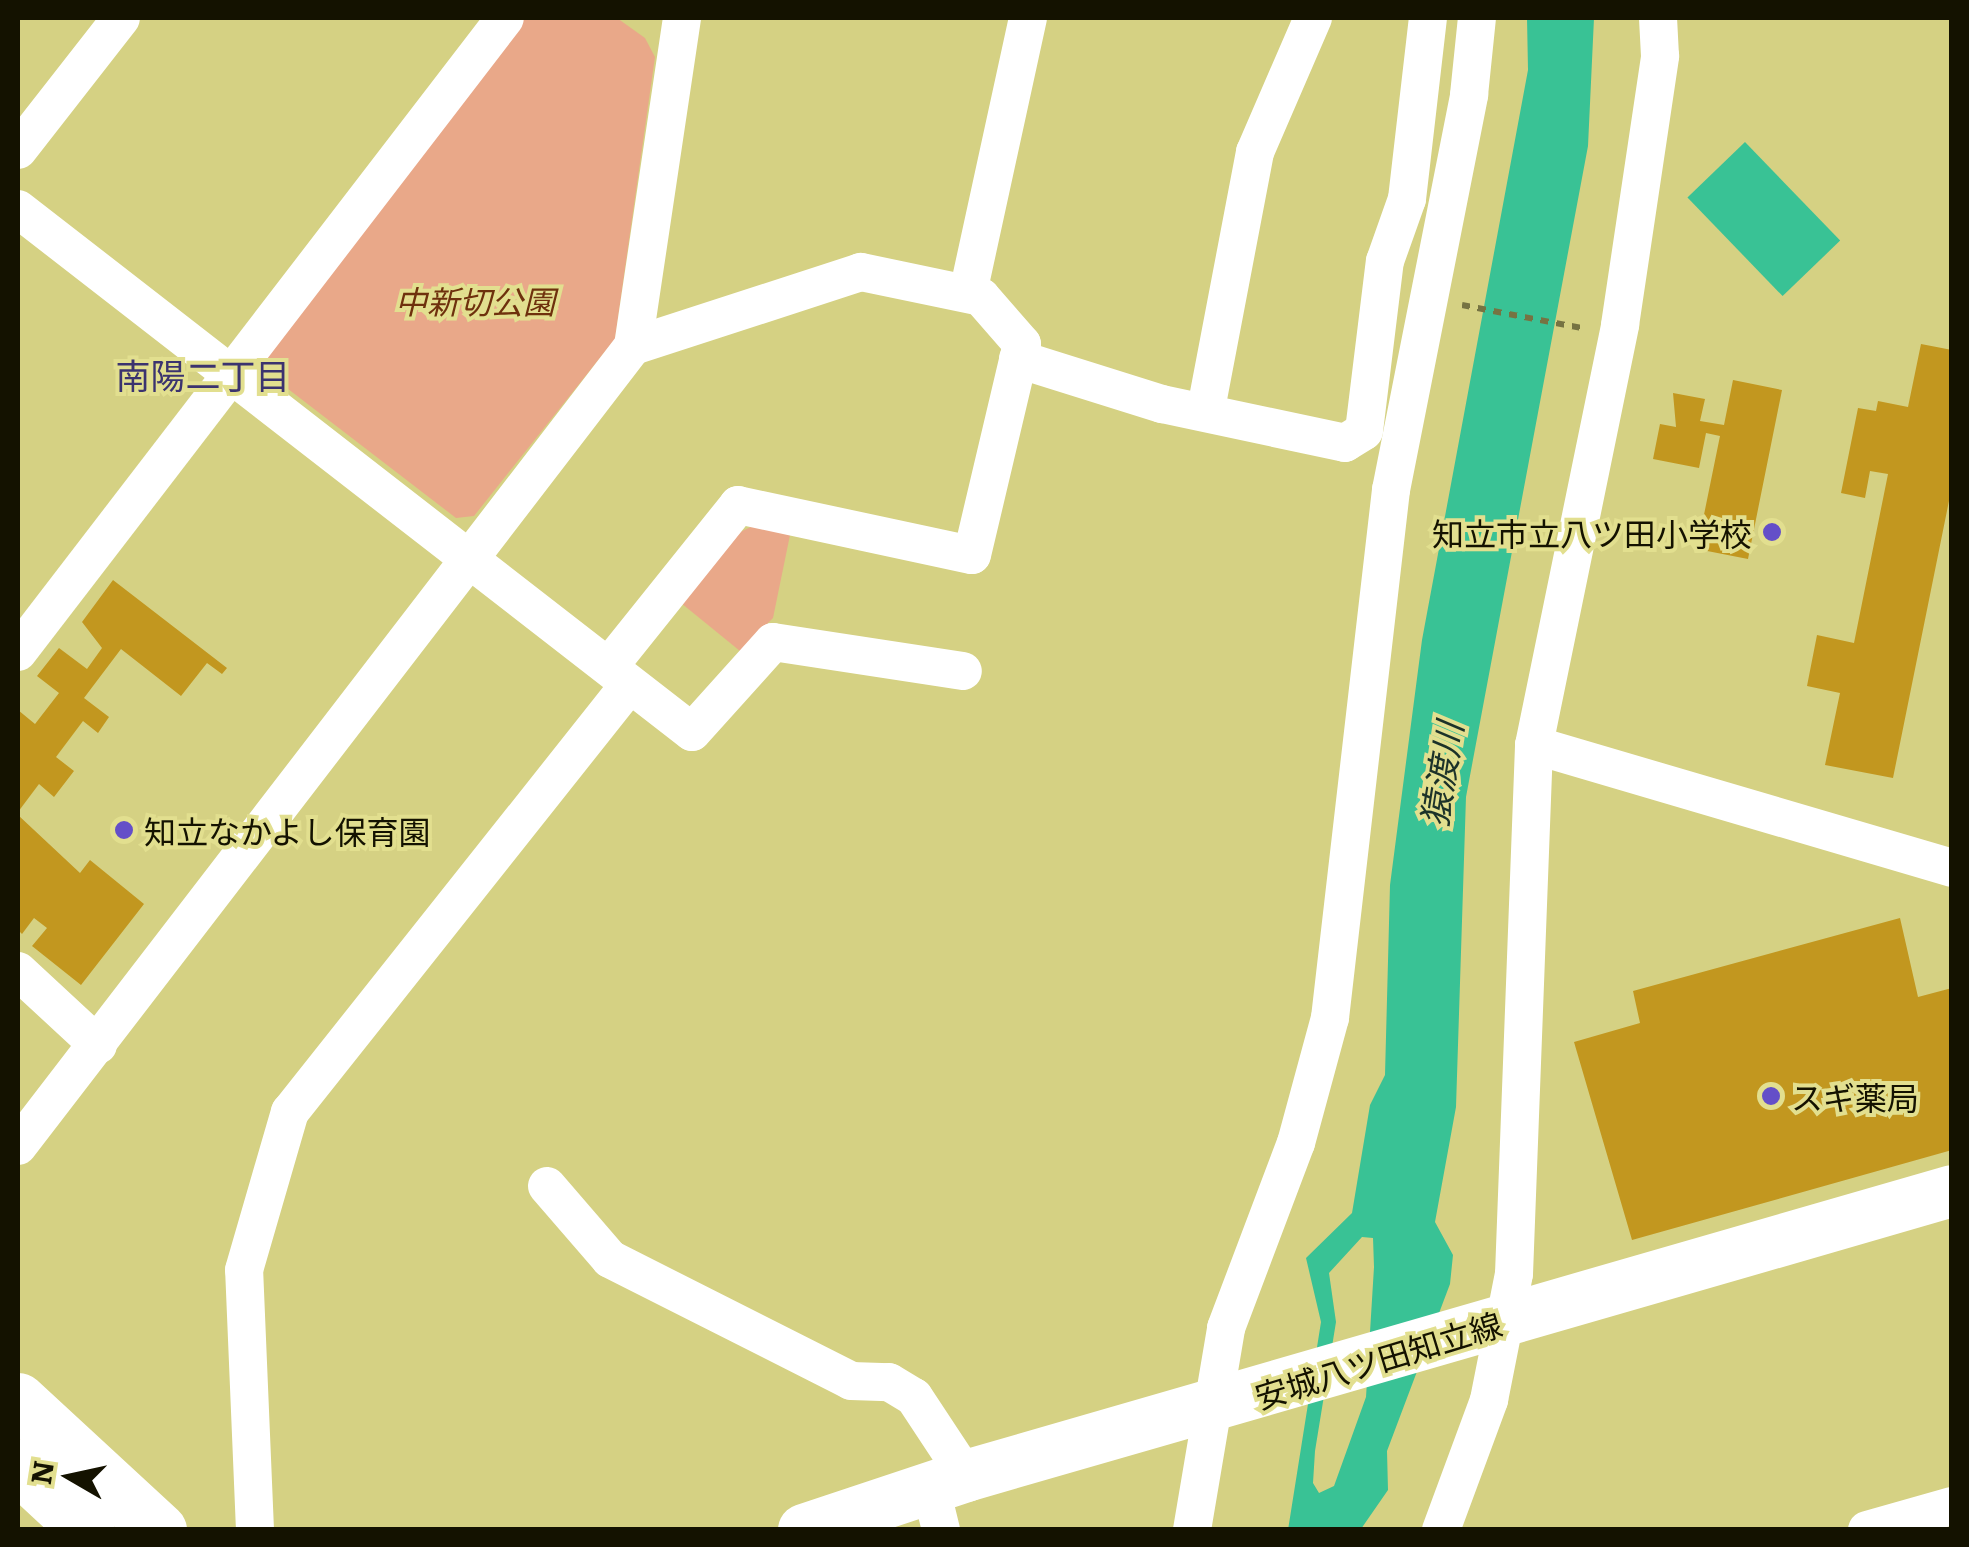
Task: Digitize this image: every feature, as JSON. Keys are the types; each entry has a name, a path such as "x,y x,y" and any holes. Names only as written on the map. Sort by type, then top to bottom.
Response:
{"highway":[{"path":"18,1400 159,1530"},
{"path":"18,1428 128,1530"},
{"path":"18,1466 87,1530"},
{"path":"18,1508 41,1530"}],"main road":[{"name":"安城八ツ田知立線","path":"804,1530 946,1498 1504,1320 1952,1192"}],"street":[{"path":"18,150 121,18"},
{"path":"18,652 505,18"},
{"path":"968,293 1028,18"},
{"path":"1206,409 1255,152 1313,18"},
{"path":"1018,359 1162,404 1206,409 1345,443 1364,431 1385,261 1407,200 1428,18"},
{"path":"1192,1530 1222,1407 1226,1328 1296,1143 1330,1018 1391,490 1470,95 1477,18"},
{"path":"1441,1530 1489,1400 1514,1274 1534,745 1620,325 1660,56 1658,18"},
{"path":"18,1146 634,346 671,24"},
{"path":"18,209 232,377 472,557 692,732 773,642 963,671"},
{"path":"255,1530 244,1270 290,1112 620,675 738,505 972,555 1022,344 981,298 861,272 634,346"},
{"path":"1534,745 1952,868"},
{"path":"18,972 98,1045"},
{"path":"547,1186 610,1259 850,1380 889,1382 914,1397 946,1498"},
{"path":"1867,1530 1952,1506"}],"path":[{"path":"1455,303 1602,332"}],"green space":[{"name":"中新切公園","path":"523,18 617,18 645,38 655,57 615,339 474,516 456,518 266,372 266,354"},
{"path":"753,526 790,535 773,618 740,651 681,603 736,534"}],"water":[{"name":"猿渡川","path":"1527,18 1594,18 1588,146 1466,797 1456,1107 1435,1222 1453,1255 1450,1284 1387,1451 1388,1490 1361,1529 1288,1530 1321,1322 1306,1258 1352,1213 1370,1105 1385,1075 1390,885 1422,640 1528,70","holes":["1362,1237 1373,1238 1366,1397 1334,1486 1319,1493 1313,1483 1315,1451 1336,1322 1329,1273"]},
{"path":"1745,142 1840,241 1783,296 1687,198"}],"building":[{"path":"1921,344 1952,350 1952,486 1893,778 1825,765 1840,693 1807,686 1817,635 1854,643 1888,474 1870,471 1865,498 1841,493 1858,408 1876,411 1878,401 1908,407"},
{"path":"1733,380 1782,390 1748,559 1697,549 1720,436 1706,433 1699,468 1653,459 1660,424 1676,427 1673,393 1705,399 1700,421 1724,425"},
{"path":"113,580 227,668 222,674 207,663 181,696 121,649 84,698 109,717 98,733 83,721 56,757 74,771 54,797 39,784 18,812 18,710 35,724 59,693 37,676 59,648 87,669 102,648 82,622"},
{"path":"18,815 80,873 90,860 144,904 81,985 32,946 47,928 34,918 22,934 18,930"},
{"name":"スギ薬局","path":"1900,918 1918,997 1952,988 1952,1150 1632,1240 1574,1042 1640,1023 1633,991"}],"place":[{"name":"知立市立八ツ田小学校","path":"1772,532"},
{"name":"知立なかよし保育園","path":"124,830"},
{"name":"スギ薬局","path":"1771,1096"}],"district":[{"name":"南陽二丁目","path":"203,374"}]}
